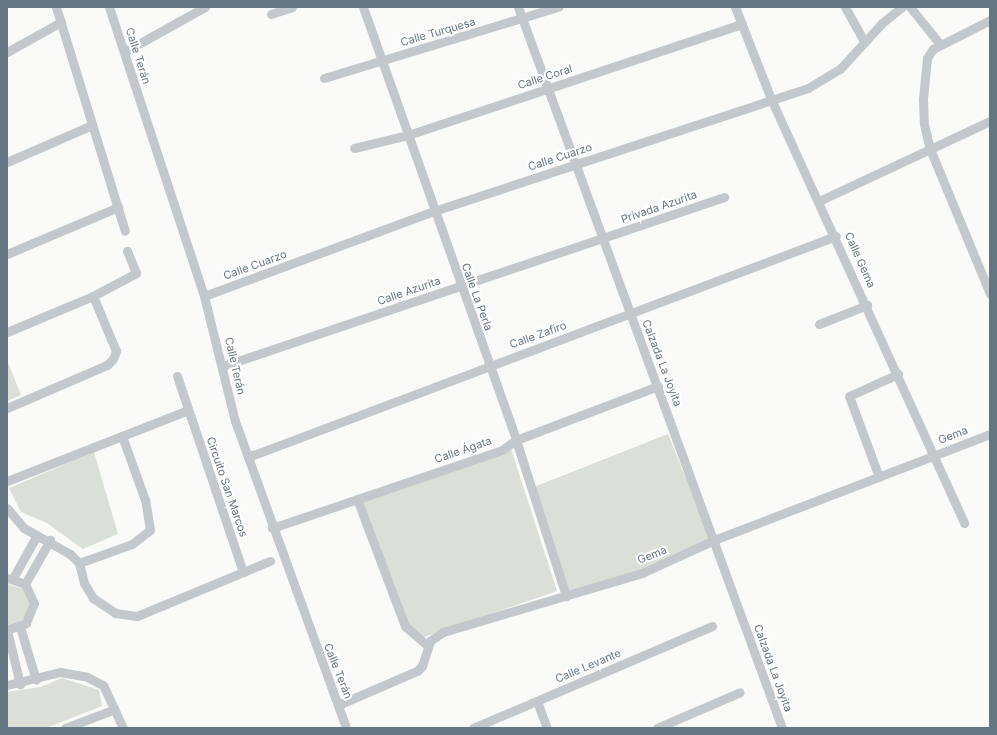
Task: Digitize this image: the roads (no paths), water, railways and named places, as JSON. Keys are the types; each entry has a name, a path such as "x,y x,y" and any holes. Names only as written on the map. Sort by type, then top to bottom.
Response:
{"street":[{"path":"56,7 125,231"},
{"name":"Calle Terán","path":"109,7 204,296 248,457 272,528 346,728"},
{"path":"124,52 205,7"},
{"path":"271,14 292,7"},
{"name":"Calle La Perla","path":"363,7 516,440 566,596"},
{"name":"Calzada La Joyita","path":"518,7 782,728"},
{"name":"Calle Turquesa","path":"324,78 523,20 558,7"},
{"name":"Calle Gema","path":"735,7 771,99 836,236 964,523"},
{"path":"845,7 864,41"},
{"name":"Calle Cuarzo","path":"204,296 434,211 576,165 826,79 864,41 902,7"},
{"path":"910,7 940,44"},
{"path":"990,20 940,44 933,49 926,65 924,124 930,149 990,294"},
{"path":"7,52 61,22"},
{"name":"Calle Coral","path":"354,148 408,135 742,24"},
{"path":"819,201 990,121"},
{"path":"7,162 92,126"},
{"name":"Privada Azurita","path":"603,239 724,197"},
{"path":"7,254 118,208"},
{"name":"Calle Zafiro","path":"248,457 836,236"},
{"name":"Calle Azurita","path":"223,366 603,239"},
{"path":"7,332 93,296 136,273 127,251"},
{"path":"7,408 106,365 113,359 116,351 93,296"},
{"path":"819,324 867,305"},
{"path":"879,477 850,396 898,374"},
{"name":"Circuito San Marcos","path":"177,376 243,572"},
{"name":"Calle Ágata","path":"272,528 502,450 516,440 658,386"},
{"path":"7,482 188,410"},
{"name":"Gema","path":"427,645 443,632 642,573 714,540 990,434"},
{"path":"79,563 132,544 150,530 145,500 122,436"},
{"path":"338,705 417,671 422,666 427,645 404,626 357,499"},
{"path":"7,508 24,528 50,540 79,563 84,583 97,602 115,613 137,616 270,561"},
{"path":"20,684 7,630 20,627 34,610 33,596 25,584 10,578 38,535"},
{"path":"25,584 50,540"},
{"name":"Calle Levante","path":"473,728 712,626"},
{"path":"20,627 36,680"},
{"path":"7,685 20,684 60,672 87,677 104,685 123,728"},
{"path":"657,728 740,692"},
{"path":"537,701 547,728"},
{"path":"65,728 115,709"}]}
